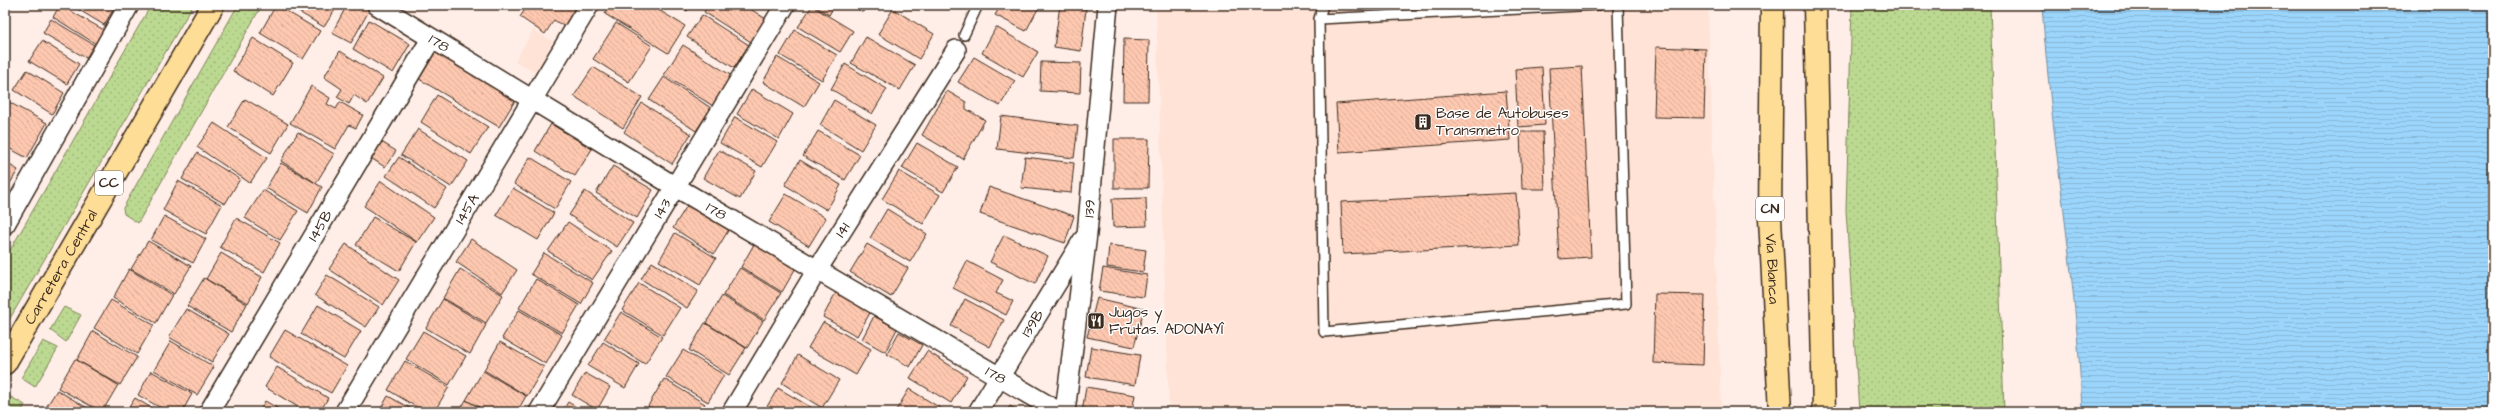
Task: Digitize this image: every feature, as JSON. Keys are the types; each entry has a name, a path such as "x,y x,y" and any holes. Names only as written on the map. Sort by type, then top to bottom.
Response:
{"main road":[{"name":"Carretera Central","path":"5,362 213,5"},
{"name":"Vía Blanca","path":"1772,5 1770,218 1780,412"},
{"path":"1815,5 1817,191 1824,412"}],"street":[{"path":"5,224 129,5"},
{"name":"178","path":"377,5 674,186 1059,412"},
{"name":"145A","path":"346,412 534,100 589,5"},
{"name":"143","path":"539,412 674,186 785,5"},
{"name":"139","path":"1065,412 1086,234 1108,5"},
{"name":"145B","path":"209,412 431,39"},
{"name":"141","path":"732,412 817,270 960,42"},
{"name":"139B","path":"978,412 1001,377 1086,234"}],"lane":[{"path":"960,42 978,5"},
{"path":"1323,5 1319,19 1324,332 1626,304 1618,5"},
{"path":"1319,19 1599,5"}],"shaded area":[{"path":"1156,5 1708,5 1721,407 1585,412 1169,412"},
{"path":"533,30 553,41 536,73 515,61"}],"green space":[{"path":"151,5 193,5 9,320 5,320 5,259"},
{"path":"238,5 262,5 138,223 124,214 123,208"},
{"path":"1852,5 1990,5 2004,412 1859,412 1846,210"},
{"path":"64,307 81,315 66,342 50,330"},
{"path":"43,341 58,348 35,387 21,378"},
{"path":"9,396 25,405 21,412 5,412 5,402"}],"water":[{"path":"2042,5 2493,5 2493,412 2082,412 2070,259 2051,107"}],"building":[{"path":"60,5 104,30 96,44 53,17"},
{"path":"71,5 116,5 104,25"},
{"path":"276,5 320,31 303,59 260,33"},
{"path":"287,5 338,5 324,27"},
{"path":"347,5 363,5 370,9 351,43 332,33"},
{"path":"528,5 580,5 565,27 554,20 545,34 520,17"},
{"path":"610,5 660,5 657,9 685,26 668,53 605,14"},
{"path":"678,5 691,5 687,11"},
{"path":"708,5 744,5 766,19 751,42 704,12"},
{"path":"813,5 835,5 829,15"},
{"path":"851,5 867,5 863,12"},
{"path":"1001,5 1036,5 1039,7 1026,31 995,15"},
{"path":"1060,5 1086,9 1081,51 1054,47"},
{"path":"812,6 853,31 840,52 798,27"},
{"path":"893,9 934,34 919,59 878,34"},
{"path":"702,15 749,45 734,68 687,37"},
{"path":"51,19 94,45 86,58 43,33"},
{"path":"369,20 410,44 393,73 353,49"},
{"path":"616,23 652,46 629,82 593,59"},
{"path":"996,27 1038,52 1023,77 982,53"},
{"path":"795,30 837,55 822,80 780,55"},
{"path":"866,37 915,65 900,90 851,63"},
{"path":"253,38 293,63 273,96 233,71"},
{"path":"1124,39 1149,40 1148,101 1123,101"},
{"path":"42,41 79,64 67,84 29,61"},
{"path":"683,45 732,76 713,106 664,75"},
{"path":"1656,47 1706,49 1704,118 1654,117"},
{"path":"340,51 383,78 367,104 354,95 349,104 337,97 342,89 324,77"},
{"path":"436,51 516,99 499,127 419,79"},
{"path":"777,57 819,82 804,107 763,82"},
{"path":"974,57 1015,81 1000,106 958,82"},
{"path":"1041,62 1081,63 1080,93 1040,91"},
{"path":"845,64 887,89 872,114 831,89"},
{"path":"1582,66 1591,257 1559,259 1549,68"},
{"path":"593,67 642,97 623,128 574,96"},
{"path":"1542,67 1545,125 1518,127 1515,69"},
{"path":"27,70 64,93 52,114 14,90"},
{"path":"664,77 711,108 696,131 649,100"},
{"path":"311,86 330,98 327,104 336,109 340,102 363,115 356,128 349,125 335,149 290,123"},
{"path":"752,89 793,114 779,139 737,114"},
{"path":"947,91 966,102 966,109 985,120 963,159 922,135"},
{"name":"Base de Autobuses Transmetro","path":"1506,91 1510,140 1339,152 1336,104"},
{"path":"437,95 488,127 471,154 421,122"},
{"path":"245,99 288,124 271,153 228,127"},
{"path":"5,100 47,123 27,158 5,146"},
{"path":"834,100 876,125 861,150 820,125"},
{"path":"642,103 691,134 672,164 624,132"},
{"path":"1001,116 1078,126 1074,158 997,149"},
{"path":"735,117 777,142 762,167 720,143"},
{"path":"214,123 267,158 250,183 197,147"},
{"path":"551,124 592,149 575,176 535,151"},
{"path":"418,129 468,161 451,187 401,155"},
{"path":"818,131 860,155 845,180 803,156"},
{"path":"298,132 334,154 316,183 281,161"},
{"path":"1520,132 1543,132 1545,189 1522,189"},
{"path":"1114,139 1149,139 1148,188 1114,188"},
{"path":"380,141 396,151 385,167 369,157"},
{"path":"917,143 958,167 943,192 902,168"},
{"path":"719,150 756,171 740,199 703,178"},
{"path":"197,153 240,179 225,204 182,179"},
{"path":"399,157 447,189 434,208 386,176"},
{"path":"530,157 571,182 555,209 514,184"},
{"path":"1025,157 1074,163 1071,193 1021,188"},
{"path":"800,160 841,185 827,210 785,185"},
{"path":"5,162 18,170 5,192"},
{"path":"281,163 322,187 308,213 266,188"},
{"path":"613,166 653,190 637,218 596,193"},
{"path":"899,171 940,195 923,224 882,199"},
{"path":"178,181 222,205 206,234 163,210"},
{"path":"381,181 434,217 417,242 364,206"},
{"path":"989,187 1074,216 1065,243 980,214"},
{"path":"513,188 554,213 538,240 496,215"},
{"path":"263,190 298,211 280,240 245,218"},
{"path":"585,191 633,223 617,247 569,215"},
{"path":"1516,193 1519,245 1343,254 1341,202"},
{"path":"786,194 826,218 809,246 769,222"},
{"path":"1146,198 1147,226 1113,227 1112,199"},
{"path":"690,201 731,226 714,254 673,228"},
{"path":"887,209 927,234 910,262 870,238"},
{"path":"164,216 206,239 193,263 151,240"},
{"path":"373,217 416,242 399,271 356,245"},
{"path":"236,218 280,243 264,272 220,247"},
{"path":"568,222 612,251 592,280 548,251"},
{"path":"675,233 716,258 700,285 659,261"},
{"path":"1004,235 1048,256 1035,284 990,262"},
{"path":"471,239 517,270 502,293 456,262"},
{"path":"757,239 798,264 782,292 741,267"},
{"path":"148,241 191,266 174,294 131,269"},
{"path":"346,244 399,280 383,305 329,269"},
{"path":"867,244 908,268 891,297 850,272"},
{"path":"1109,245 1146,250 1143,272 1107,267"},
{"path":"221,253 262,277 248,303 206,279"},
{"path":"544,253 593,283 581,304 531,274"},
{"path":"967,261 1003,280 996,293 1013,301 1006,315 953,288"},
{"path":"652,262 698,291 687,308 641,279"},
{"path":"740,268 781,293 764,320 723,295"},
{"path":"1103,268 1147,275 1144,297 1099,291"},
{"path":"129,269 172,295 156,323 113,298"},
{"path":"460,269 503,295 486,323 443,298"},
{"path":"327,275 379,307 366,327 315,295"},
{"path":"204,278 247,304 231,332 187,306"},
{"path":"536,279 579,305 562,333 519,308"},
{"path":"639,283 680,308 663,335 622,310"},
{"path":"836,292 871,311 857,336 823,317"},
{"path":"1655,294 1705,295 1703,365 1653,363"},
{"path":"722,296 763,321 747,348 706,323"},
{"path":"1097,298 1144,309 1134,347 1087,337"},
{"path":"443,299 486,325 470,354 426,328"},
{"path":"965,299 1004,320 990,347 951,326"},
{"path":"111,300 154,325 137,354 94,328"},
{"path":"318,305 361,331 344,359 301,334"},
{"path":"186,309 229,334 212,362 169,337"},
{"path":"519,310 562,335 546,364 502,338"},
{"path":"621,312 662,337 645,364 604,339"},
{"path":"874,316 897,329 885,352 862,339"},
{"path":"823,322 871,349 856,375 808,348"},
{"path":"705,323 746,348 729,375 689,350"},
{"path":"285,330 347,366 331,393 269,357"},
{"path":"93,331 137,357 120,385 77,360"},
{"path":"423,331 466,356 449,385 406,359"},
{"path":"899,332 922,345 910,367 887,354"},
{"path":"171,341 214,367 197,395 154,370"},
{"path":"500,342 544,367 527,396 484,370"},
{"path":"603,342 639,364 625,388 588,366"},
{"path":"1091,347 1140,355 1135,385 1086,377"},
{"path":"683,350 724,375 708,402 666,377"},
{"path":"927,351 967,376 951,403 910,378"},
{"path":"798,355 839,380 822,408 782,383"},
{"path":"75,359 118,385 102,412 58,388"},
{"path":"405,361 449,387 434,412 425,412 388,390"},
{"path":"277,367 328,398 320,412 306,412 265,387"},
{"path":"151,371 192,394 182,412 168,412 138,395"},
{"path":"483,371 526,396 517,412 488,412 466,400"},
{"path":"585,373 610,387 597,410 572,395"},
{"path":"664,379 705,404 700,412 657,412 648,406"},
{"path":"1086,387 1135,395 1132,412 1082,412"},
{"path":"778,388 819,412 765,410"},
{"path":"909,389 947,412 895,412"},
{"path":"57,390 94,412 43,412"},
{"path":"388,396 417,412 379,412"},
{"path":"135,398 158,412 126,412"},
{"path":"466,400 487,412 459,412"},
{"path":"265,401 284,412 259,412"},
{"path":"568,402 584,412 562,412"},
{"path":"1010,406 1020,412 1006,412"},
{"path":"647,408 653,412 644,412"}],"place":[{"name":"Base de Autobuses Transmetro","path":"1423,122"},
{"name":"Jugos y Frutas. ADONAYÎ","path":"1096,321"}]}
